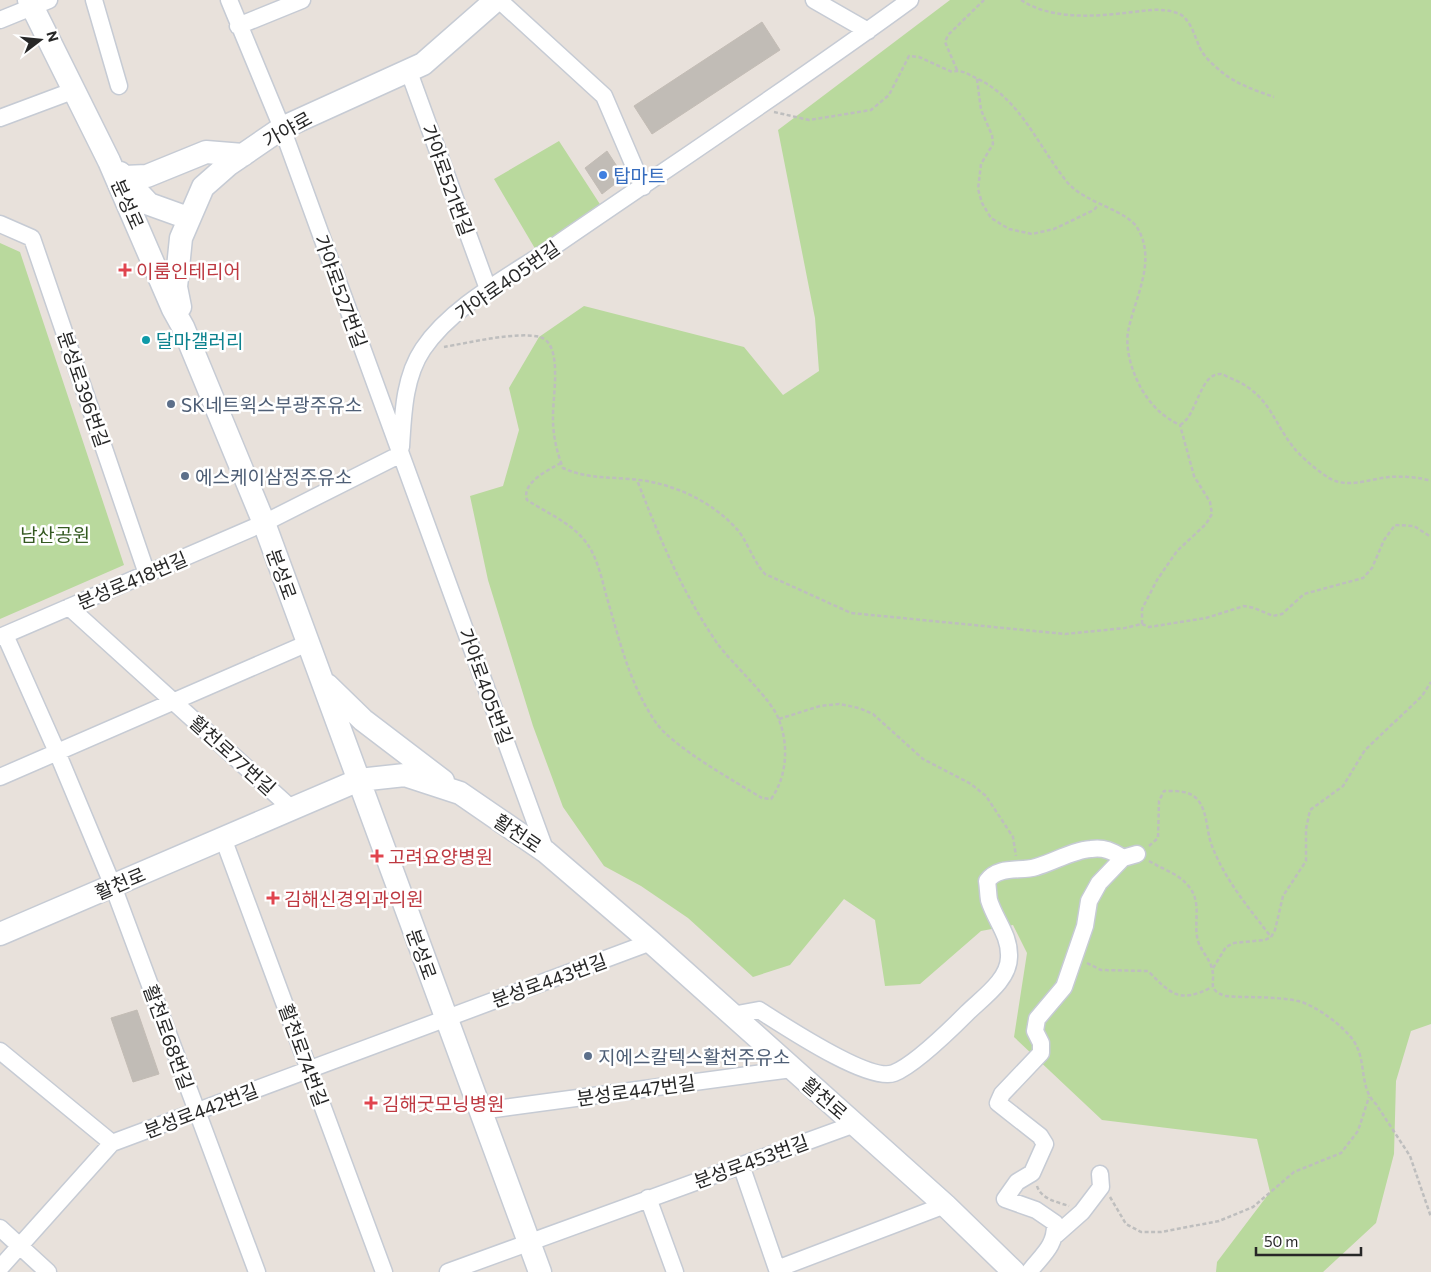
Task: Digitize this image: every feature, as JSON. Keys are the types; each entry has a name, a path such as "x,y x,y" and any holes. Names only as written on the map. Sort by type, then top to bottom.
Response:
{"main road":[{"name":"가야로","path":"184,327 176,287 182,238 188,218 203,187 243,155 282,128 423,64 497,0"},
{"name":"분성로","path":"37,2 75,90 116,169 173,308 184,327 264,523 540,1272"},
{"path":"116,169 147,176 206,152 243,155"},
{"path":"116,169 149,204 188,218"},
{"path":"322,680 363,720 460,793"},
{"name":"활천로","path":"0,934 359,780 405,774 460,793 546,852 651,942 855,1124 945,1205 1014,1272"}],"street":[{"path":"94,0 119,86"},
{"name":"가야로527번길","path":"229,0 238,26 282,128 401,454"},
{"path":"238,26 302,0"},
{"path":"497,0 604,96 643,187"},
{"name":"가야로405번길","path":"546,852 401,454 403,410 414,364 422,349 436,331 488,289 762,106 910,0"},
{"path":"820,1 868,31"},
{"path":"0,20 37,2"},
{"name":"가야로521번길","path":"409,72 488,289"},
{"path":"0,118 75,90"},
{"name":"분성로396번길","path":"0,224 32,238 147,574"},
{"name":"분성로","path":"264,523 401,454"},
{"name":"분성로418번길","path":"2,636 264,523"},
{"name":"활천로77번길","path":"69,607 292,809"},
{"name":"활천로68번길","path":"2,636 57,752 113,886 257,1272"},
{"name":"활천로77번길","path":"173,702 308,643"},
{"path":"0,777 173,702"},
{"name":"활천로74번길","path":"223,838 384,1272"},
{"path":"732,1015 759,1010 843,1060 879,1074 894,1073 956,1024 1003,976 1010,958 1007,937 989,900 987,881 992,874 1016,868 1034,868 1089,848 1109,849 1130,856 1099,884 1089,901 1086,926 1064,987 1036,1019 1035,1031 1041,1043 1042,1053 1002,1094 998,1103 1040,1136 1045,1144 1032,1173 1017,1182 1004,1199 1036,1210 1054,1223 1056,1235"},
{"name":"분성로443번길","path":"446,1018 651,942"},
{"name":"분성로442번길","path":"0,1268 112,1143 446,1018"},
{"path":"0,1051 112,1143"},
{"name":"분성로447번길","path":"480,1111 792,1069"},
{"name":"분성로453번길","path":"448,1272 528,1241 855,1124"},
{"path":"742,1165 777,1270 945,1205"},
{"path":"1028,1272 1052,1244 1056,1235 1088,1204 1101,1187 1100,1174"},
{"path":"648,1198 674,1272"},
{"path":"0,1228 48,1272"}],"path":[{"path":"957,70 945,42 948,36 984,0"},
{"path":"1021,0 1032,7 1054,14 1111,15 1162,9 1180,14 1187,20 1202,53 1218,69 1243,86 1274,97"},
{"path":"762,106 777,114 809,120 871,110 889,95 909,56 919,57 952,72 957,70 986,81 1012,104 1068,184 1098,205 1131,220 1138,228 1144,244 1145,274 1128,334 1129,356 1135,378 1151,404 1168,419 1180,425 1194,476 1210,502 1212,514 1206,524 1177,550 1157,580 1142,610 1142,624"},
{"path":"977,79 981,110 992,135 993,144 982,164 978,189 982,204 992,218 1009,230 1032,234 1054,228 1094,210 1098,205"},
{"path":"422,349 529,336 541,338 550,344 555,358 553,420 563,468 578,475 637,480 683,490 702,500 736,527 755,564 765,574 851,613 1065,634 1125,628 1142,624 1149,628 1206,618 1244,606 1273,616 1282,614 1304,594 1363,578 1372,568 1384,540 1395,525 1414,526 1431,537"},
{"path":"1180,425 1188,421 1211,376 1222,374 1243,384 1266,402 1295,449 1331,479 1346,484 1390,477 1421,478 1431,481"},
{"path":"561,463 546,471 528,487 525,494 527,500 570,527 587,544 598,567 629,672 642,703 658,726 687,750 762,798 771,799 780,788 785,763 785,740 779,719 722,650 697,614 666,555 637,480"},
{"path":"1212,969 1226,948 1234,943 1265,940 1271,937 1275,930 1283,896 1306,861 1306,828 1310,810 1343,786 1365,750 1422,696 1431,682"},
{"path":"779,719 820,706 839,704 860,708 873,714 923,759 971,784 986,796 1013,837 1016,868"},
{"path":"1130,856 1158,838 1159,801 1164,791 1181,791 1195,797 1203,808 1212,846 1231,884 1271,937"},
{"path":"1130,856 1175,874 1191,890 1197,907 1198,941 1212,969 1212,986 1217,993 1225,996 1299,1001 1326,1016 1345,1030 1357,1047 1369,1097 1376,1104 1410,1156 1431,1217"},
{"path":"1074,957 1101,970 1148,971 1170,993 1180,996 1212,986"},
{"path":"1032,1173 1039,1192 1053,1202 1076,1208 1105,1195 1113,1199 1126,1224 1141,1232 1161,1232 1219,1221 1253,1207 1294,1172 1341,1153 1358,1130 1369,1097"}],"green space":[{"path":"950,0 1431,0 1431,1024 1411,1031 1396,1081 1394,1154 1376,1223 1323,1272 1216,1272 1217,1262 1270,1192 1257,1139 1102,1120 1014,1037 1027,953 1013,925 981,931 920,984 885,986 875,920 844,899 790,965 753,977 688,918 641,886 604,866 563,807 533,726 488,580 470,496 503,486 519,430 509,388 539,337 584,306 744,347 783,395 819,371 815,318 778,130"},
{"path":"559,141 605,212 540,257 494,179"},
{"name":"남산공원","path":"0,243 20,252 124,565 0,619"}],"building":[{"path":"762,22 780,50 652,134 634,106"},
{"path":"607,151 624,177 602,194 585,168"},
{"path":"137,1010 159,1074 133,1082 111,1018"}],"place":[{"name":"탑마트","path":"603,175"},
{"name":"이룸인테리어","path":"125,270"},
{"name":"달마갤러리","path":"146,340"},
{"name":"SK네트윅스부광주유소","path":"171,404"},
{"name":"에스케이삼정주유소","path":"185,476"},
{"name":"고려요양병원","path":"377,856"},
{"name":"김해신경외과의원","path":"273,898"},
{"name":"지에스칼텍스활천주유소","path":"588,1056"},
{"name":"김해굿모닝병원","path":"371,1103"}]}
